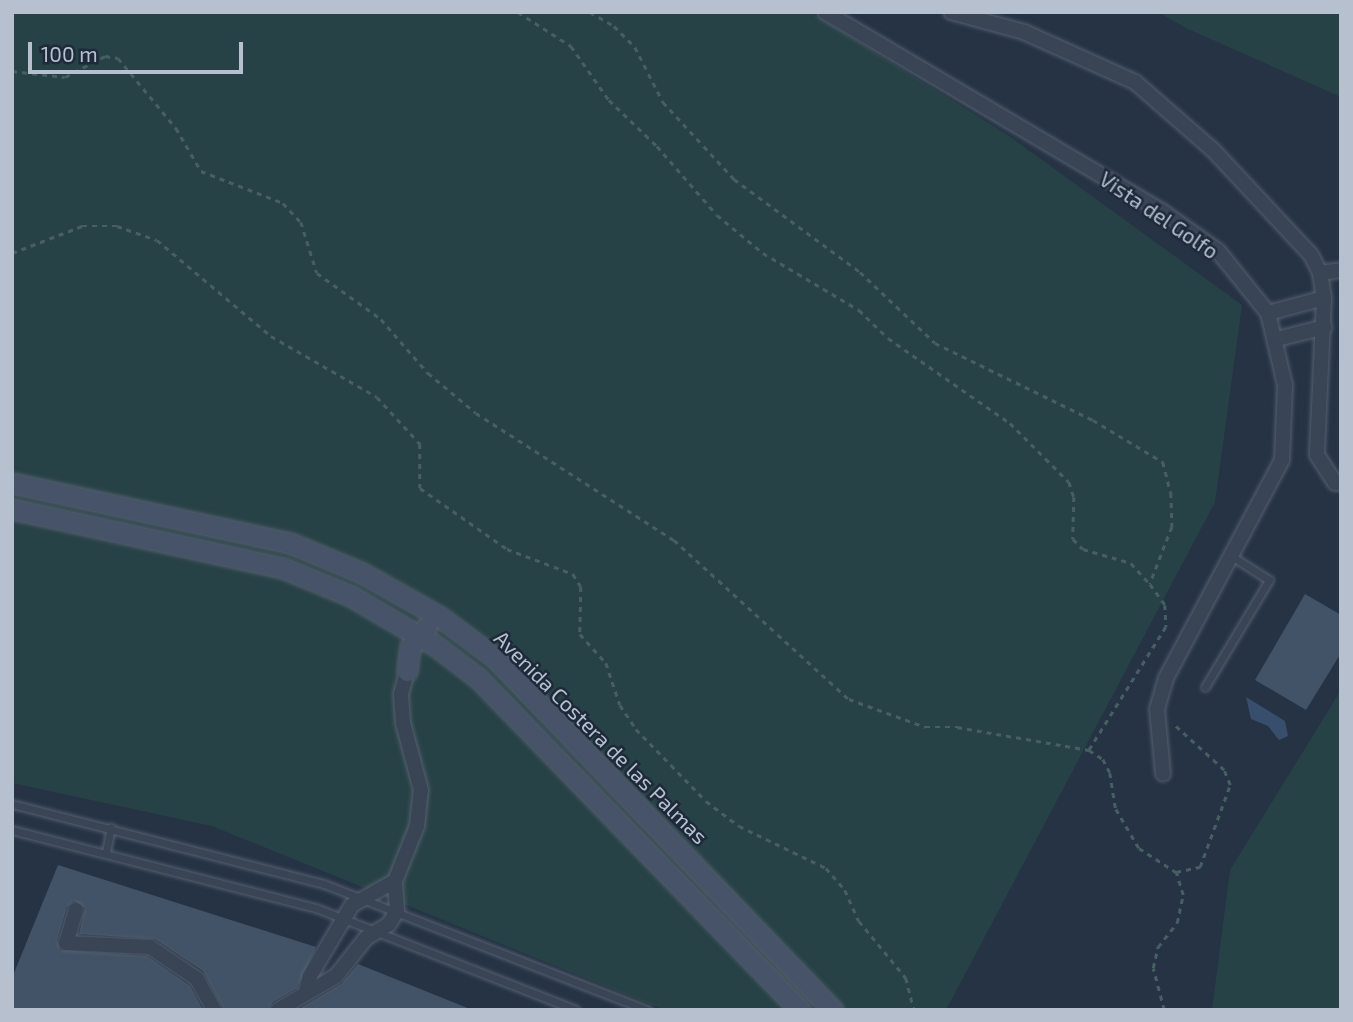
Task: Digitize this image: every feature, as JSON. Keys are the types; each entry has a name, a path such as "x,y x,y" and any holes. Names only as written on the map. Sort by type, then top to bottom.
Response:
{"main road":[{"name":"Avenida Costera de las Palmas","path":"12,483 290,543 362,573 440,617 495,658 833,1010"},
{"path":"12,509 283,568 351,596 417,633 478,678 800,1010"},
{"path":"407,671 417,633 440,617"},
{"path":"407,671 436,646 440,617"}],"street":[{"name":"Vista del Golfo","path":"825,12 1163,212 1218,251 1268,313 1277,339 1285,384 1282,460 1233,557 1180,645 1157,709 1163,774"},
{"path":"951,12 1024,32 1135,82 1213,150 1311,255 1320,273 1325,327 1317,456 1335,483 1341,483"},
{"path":"1320,273 1341,270"},
{"path":"1268,313 1324,298"},
{"path":"1277,339 1325,327"},
{"path":"278,1010 336,976 376,932 389,924 397,911 394,881 417,826 421,790 404,723 401,694 407,671"},
{"path":"306,992 341,919 361,897 394,881"},
{"path":"76,910 66,943 150,947 197,979 214,1010"},
{"path":"325,950 347,961"}],"lane":[{"path":"1205,687 1269,580 1233,557"},
{"path":"12,804 111,827 361,897 648,1010"},
{"path":"106,852 111,827"},
{"path":"12,830 106,852 341,919 576,1010"}],"path":[{"path":"518,12 571,46 609,100 657,146 726,223 818,290 859,310 888,338 1010,423 1069,482 1074,497 1073,539 1096,554 1131,563 1150,584 1165,605 1167,627 1089,750"},
{"path":"590,12 614,26 635,47 663,102 734,179 860,272 935,343 1093,420 1163,462 1171,493 1172,527 1150,584"},
{"path":"12,71 65,77 104,56 118,58 176,128 201,171 283,203 300,222 317,273 381,319 428,373 476,413 674,540 767,619 808,665 849,699 925,727 957,727 1089,750 1102,759 1110,773 1116,809 1139,848 1176,872 1183,895 1177,923 1158,947 1153,968 1164,1010"},
{"path":"12,253 82,226 117,226 157,240 271,336 349,377 377,397 420,444 420,488 507,550 573,574 581,587 580,635 606,663 620,705 636,729 706,801 739,826 826,868 845,890 859,920 906,978 914,1010"},
{"path":"1157,709 1224,770 1230,785 1200,867 1176,872"}],"green space":[{"path":"12,12 810,12 1009,136 1242,305 1215,502 946,1010 664,1010 212,826 12,783"},
{"path":"1158,12 1341,12 1341,97 1186,28"},
{"path":"1341,690 1341,1010 1212,1010 1230,870"}],"water":[{"path":"1246,697 1285,721 1288,736 1279,740 1268,726 1251,719"}],"building":[{"path":"1305,594 1341,615 1341,653 1306,710 1255,680"},
{"path":"58,865 316,947 297,988 273,1002 268,1010 224,1010 203,971 155,939 79,934 85,908 74,901 67,907 57,940 60,950 147,956 190,986 203,1010 12,1010 12,978"},
{"path":"358,964 470,1010 297,1010 341,984"}]}
